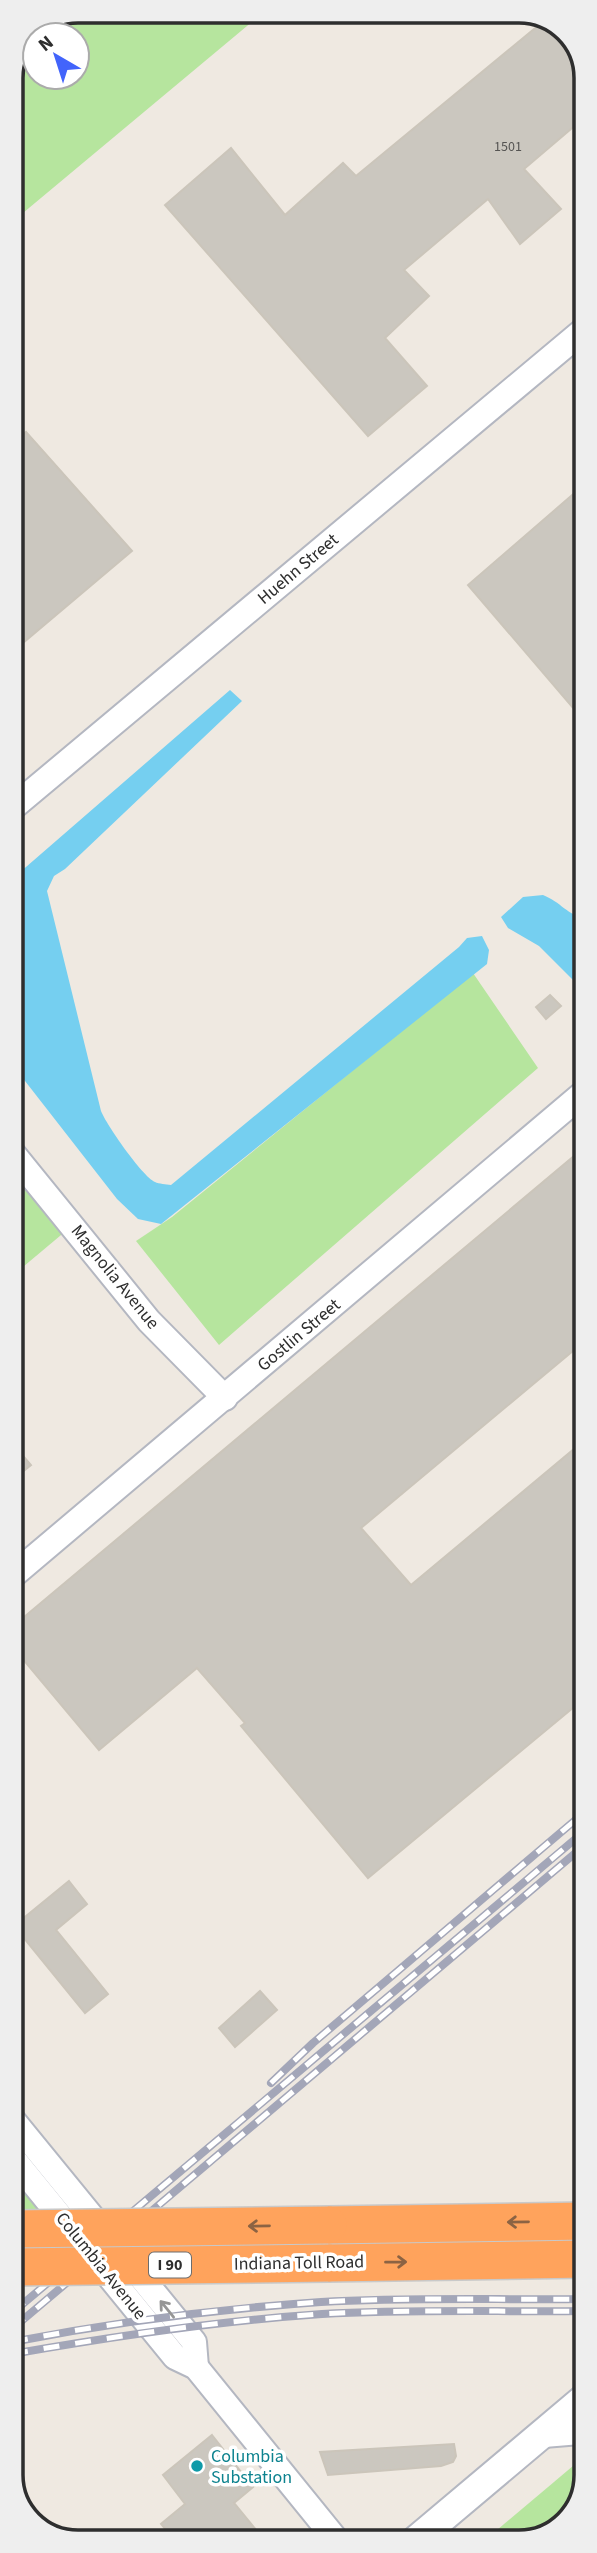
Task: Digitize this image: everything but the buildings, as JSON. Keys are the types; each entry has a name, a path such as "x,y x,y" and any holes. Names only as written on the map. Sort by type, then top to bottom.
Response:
{"highway":[{"name":"I 90","path":"23,2229 574,2221"},
{"name":"Indiana Toll Road","path":"23,2267 574,2259"}],"main road":[{"path":"429,2530 574,2407"}],"street":[{"name":"Huehn Street","path":"23,799 574,337"},
{"name":"Gostlin Street","path":"23,1567 574,1101"},
{"name":"Magnolia Avenue","path":"23,1166 149,1321 225,1398"},
{"name":"Columbia Avenue","path":"23,2132 194,2342 196,2367"},
{"name":"Columbia Avenue","path":"23,2170 175,2357 196,2367 328,2530"},
{"path":"538,2438 574,2435"}],"green space":[{"path":"91,23 251,23 23,213 23,91 91,91"},
{"path":"473,973 538,1068 219,1345 136,1241 172,1217"},
{"path":"23,1165 73,1225 23,1267"},
{"path":"23,2187 61,2240 23,2273"},
{"path":"574,2465 574,2482 567,2503 550,2521 530,2529 497,2530"}],"water":[{"path":"230,690 242,701 65,869 54,876 47,891 101,1111 125,1149 149,1178 157,1183 171,1185 467,938 482,936 489,950 487,964 161,1224 138,1219 117,1199 23,1078 23,870"},
{"path":"543,895 574,915 574,981 539,946 508,928 501,917 523,897"}],"railway":[{"path":"271,2083 313,2043 574,1821"},
{"path":"23,2304 574,1840"},
{"path":"23,2320 574,1854"},
{"path":"23,2340 204,2312 321,2302 574,2299"},
{"path":"23,2352 166,2330 322,2314 574,2311"}],"place":[{"name":"Columbia Substation","path":"197,2466"}]}
